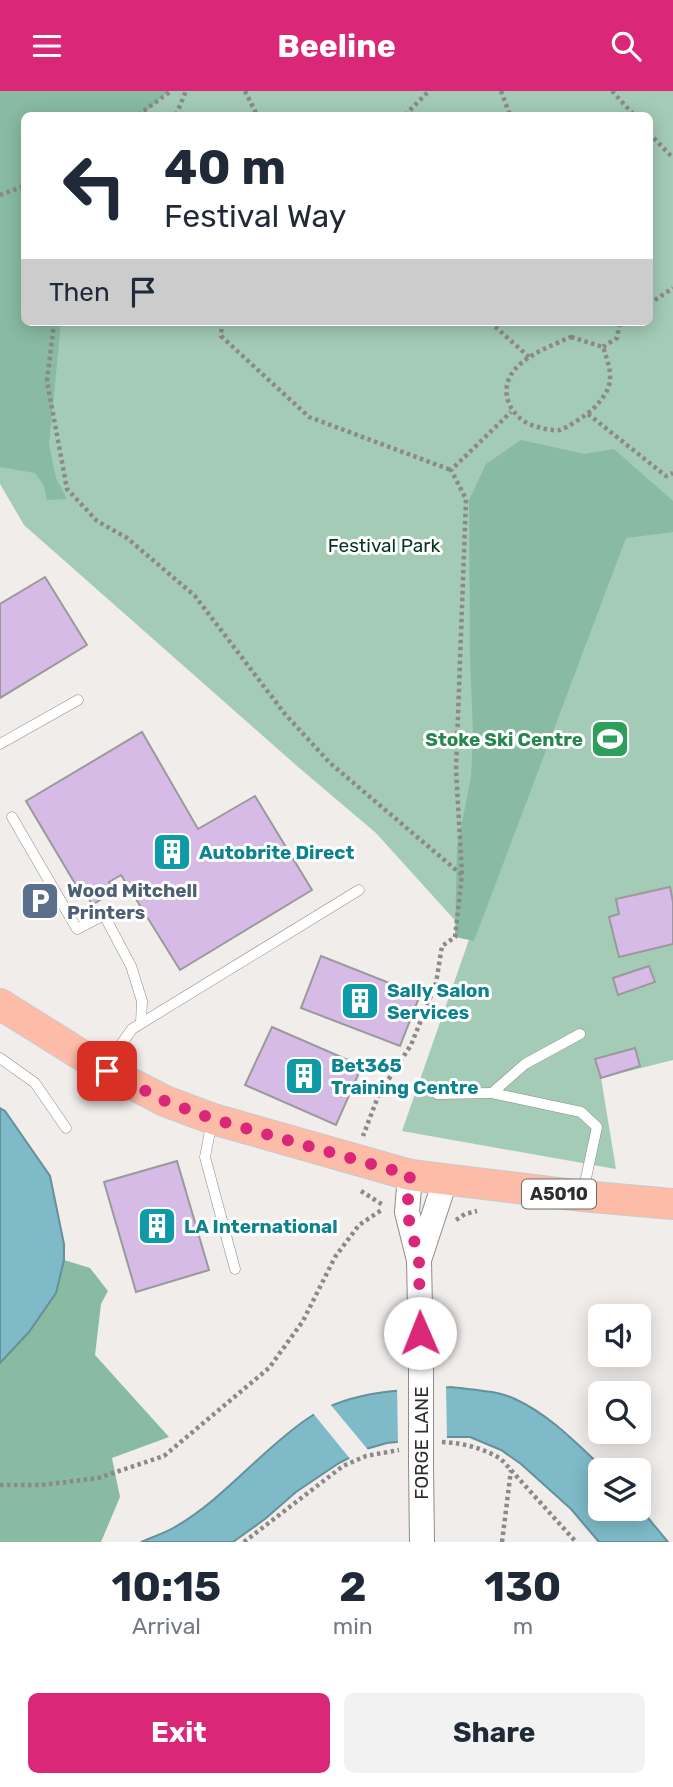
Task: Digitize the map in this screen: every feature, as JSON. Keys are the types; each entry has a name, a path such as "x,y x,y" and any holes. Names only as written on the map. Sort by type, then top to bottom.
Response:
{"main road":[{"name":"A5010","path":"2,1008 107,1071 165,1101 213,1119 410,1175 445,1181 673,1204"}],"street":[{"name":"FORGE LANE","path":"410,1175 407,1212 419,1260 422,1542"},
{"name":"FORGE LANE","path":"419,1260 445,1181"}],"lane":[{"path":"0,744 78,700"},
{"path":"12,817 77,929 103,915 131,966 142,1001 141,1023"},
{"path":"107,1071 132,1028 359,890"},
{"path":"492,1093 525,1064 580,1034"},
{"path":"0,1058 35,1083 66,1128"},
{"path":"437,1094 492,1093 580,1112 597,1126 582,1196"},
{"path":"213,1119 205,1157 236,1269"}],"path":[{"path":"142,112 171,91"},
{"path":"177,112 186,91"},
{"path":"244,91 255,112"},
{"path":"408,112 429,91"},
{"path":"500,91 509,112"},
{"path":"612,91 631,112"},
{"path":"653,136 673,158"},
{"path":"0,195 21,187"},
{"path":"653,302 673,288"},
{"path":"54,326 47,381 67,489 97,521 127,538 195,596 285,715 330,763 462,875"},
{"path":"222,326 221,336 309,417 451,470 466,499 456,770 462,875 455,937 442,946 436,983 411,1045 379,1094 360,1143"},
{"path":"494,326 529,357"},
{"path":"603,347 611,372 609,388 604,398 587,414 559,430 533,426 511,412 507,397 508,383 516,367 529,357 570,337 603,347 617,338 618,326"},
{"path":"451,470 511,412"},
{"path":"587,414 666,476 673,473"},
{"path":"0,1485 42,1485 99,1478 164,1456 269,1368 303,1321 335,1257 359,1225 385,1208"},
{"path":"502,1542 511,1470"}],"green space":[{"name":"Festival Park","path":"0,91 673,91 673,1060 601,1078 616,1169 402,1131 470,937 376,833 24,525 0,484"},
{"path":"0,91 169,91 145,112 21,112 21,326 61,326 49,445 56,478 67,499 47,500 44,486 35,473 0,467"},
{"path":"521,440 584,454 614,449 673,501 673,532 626,538 474,941 455,937 457,848 471,777 473,733 469,500 486,464"},
{"path":"64,1260 90,1268 108,1291 101,1304 95,1355 169,1437 112,1458 120,1497 101,1542 0,1542 0,1363 29,1332 56,1293"}],"water":[{"path":"0,1108 5,1111 50,1176 64,1244 64,1260 56,1293 29,1332 0,1363"},
{"path":"451,1387 492,1392 508,1396 540,1413 592,1458 588,1458 588,1521 651,1521 668,1542 599,1542 571,1509 521,1464 501,1450 470,1437 447,1437 387,1443 366,1449 339,1463 296,1492 233,1542 141,1542 171,1529 193,1515 274,1445 323,1409 376,1393"}],"pier":[{"path":"446,1384 447,1440 398,1446 397,1386"},
{"path":"330,1404 369,1451 351,1460 312,1412"}],"building":[{"path":"45,577 87,645 0,698 0,604"},
{"name":"Autobrite Direct","path":"142,732 198,829 255,796 312,890 180,970 121,875 109,882 114,891 92,905 87,895 83,897 26,801"},
{"path":"670,887 673,902 673,944 619,957 609,917 619,914 616,899"},
{"name":"Sally Salon Services","path":"321,956 420,995 400,1046 301,1008"},
{"path":"649,966 655,982 618,995 613,978"},
{"name":"Bet365 Training Centre","path":"272,1027 362,1066 336,1125 245,1085"},
{"path":"635,1048 640,1066 601,1078 595,1059"},
{"name":"LA International","path":"177,1161 209,1270 136,1292 104,1182"}],"place":[{"name":"Stoke Ski Centre","path":"610,739"},
{"name":"Autobrite Direct","path":"172,852"},
{"name":"Wood Mitchell Printers","path":"40,901"},
{"name":"Sally Salon Services","path":"360,1001"},
{"name":"Bet365 Training Centre","path":"304,1076"},
{"name":"LA International","path":"157,1226"}],"route":[{"path":"107,1071 165,1101 213,1119 410,1175 407,1212 419,1260 420,1333"}]}
